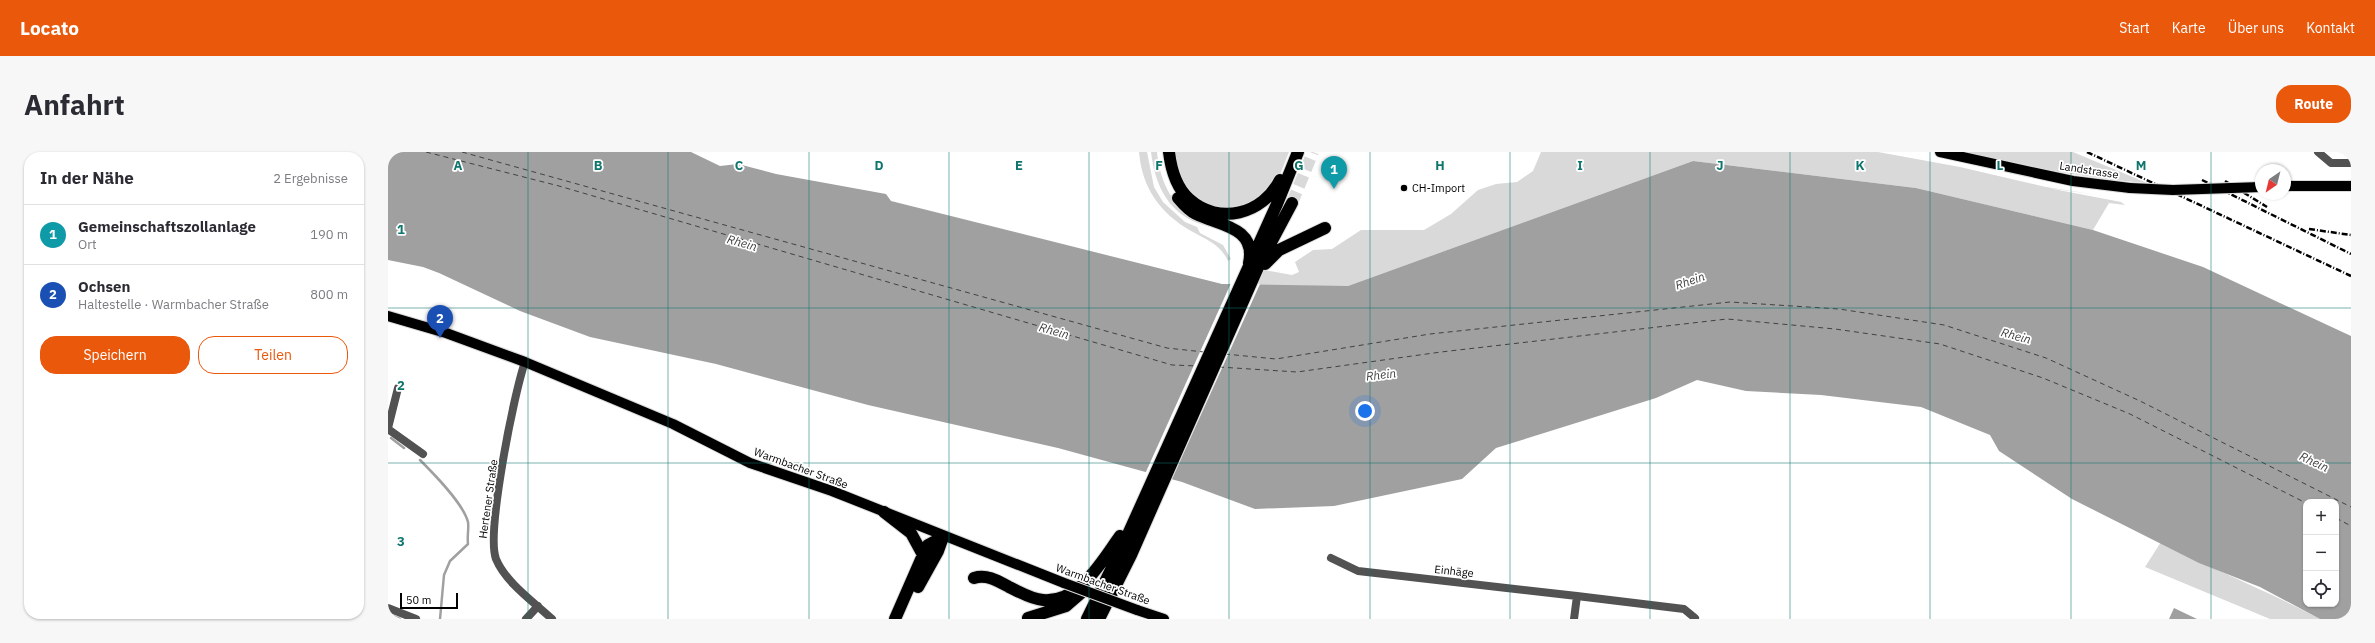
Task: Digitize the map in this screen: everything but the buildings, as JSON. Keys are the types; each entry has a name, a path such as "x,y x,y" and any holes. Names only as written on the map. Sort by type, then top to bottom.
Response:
{"highway":[{"path":"1162,152 1168,181 1178,199 1194,214 1225,224 1242,234 1257,264"},
{"path":"1169,152 1178,183 1189,199 1204,209 1227,214 1252,209 1270,196 1293,152"},
{"path":"1204,376 1249,290 1277,204 1298,152"},
{"path":"1099,619 1153,491 1204,376 1257,264 1292,203"},
{"path":"1257,264 1279,250 1325,228"},
{"path":"974,578 986,576 1035,598 1044,600 1061,598 1072,593 1087,579 1153,491"},
{"path":"1087,619 1138,511"},
{"path":"884,512 911,533 924,555"},
{"path":"894,619 928,546 943,537"},
{"path":"902,619 938,551 943,537"},
{"path":"1028,618 1058,610 1075,599 1100,573 1125,541"},
{"path":"1089,597 1109,572"}],"main road":[{"name":"Landstrasse","path":"1940,152 2073,181 2130,188 2173,190 2255,187"},
{"path":"2291,186 2351,186"},
{"name":"Warmbacher Straße","path":"388,316 452,335 525,362 673,424 750,464 832,491 943,537 1164,619"}],"street":[{"path":"2318,152 2331,163 2351,163"},
{"name":"Hertener Straße","path":"525,362 513,405 494,524 493,548 504,574 552,619"},
{"path":"398,388 388,429 423,454"},
{"name":"Einhäge","path":"1331,558 1358,571 1684,609 1695,618"},
{"path":"1574,619 1577,596"},
{"path":"526,619 538,606"},
{"path":"388,608 416,619"}],"shaded area":[{"path":"1139,152 1147,152 1154,187 1163,202 1185,222 1197,227 1200,233 1223,245 1231,259 1228,261 1217,246 1180,224 1162,208 1154,198 1144,177"},
{"path":"1151,152 1157,152 1161,174 1165,185 1176,203 1193,217 1230,231 1242,244 1229,234 1192,220 1173,206 1166,198 1160,187"},
{"path":"1174,152 1289,152 1277,180 1261,197 1236,207 1223,208 1199,200 1189,191 1181,179"},
{"path":"1541,152 1878,152 1960,167 2046,187 2098,195 2048,188 2121,202 2125,205 2109,203 2093,230 1916,188 1693,161 1348,286 1256,286 1264,270 1292,275 1299,272 1295,262 1313,250 1332,249 1361,230 1424,230 1451,214 1478,190 1496,184 1517,182 1533,171"},
{"path":"1964,152 2073,152 2147,183 2055,171"},
{"path":"2161,542 2320,619 2270,619 2145,567"}],"water":[{"name":"Rhein","path":"388,152 691,152 720,166 738,164 776,174 886,194 891,201 1222,284 1348,286 1693,161 1916,188 2093,230 2203,267 2351,336 2351,619 2320,619 2260,587 2199,563 2072,499 1999,451 1990,435 1921,407 1821,395 1746,391 1697,380 1656,398 1496,448 1462,479 1334,506 1255,509 1182,482 1058,448 868,405 716,364 590,337 520,311 423,267 388,260"},
{"path":"2174,608 2197,619 2169,619"}],"pier":[{"path":"1231,283 1260,284 1171,481 1145,474"}],"waterway":[{"path":"391,438 404,448"},
{"path":"420,460 454,498 465,514 468,522 468,544 450,561 444,575 440,619"},
{"path":"388,614 400,619"}],"ferry route":[{"path":"426,152 559,186 1172,365 1198,366"},
{"path":"462,152 1167,348 1204,352"},
{"path":"1225,354 1276,359 1430,334 1730,302 1839,309 1944,325 2046,358 2140,401 2351,507"},
{"path":"1219,367 1297,372 1441,352 1727,319 1835,329 1940,344 2043,378 2130,414 2303,501"},
{"path":"2339,520 2351,526"}],"tunnel":[{"path":"1292,203 1313,152"}],"railway":[{"path":"2087,152 2351,276"},
{"path":"2202,180 2351,254"},
{"path":"2225,181 2267,207"},
{"path":"2309,229 2351,235"}],"place":[{"name":"CH-Import","path":"1404,188"},
{"name":"Gemeinschaftszollanlage","path":"1334,189"},
{"name":"Ochsen","path":"440,338"}]}
